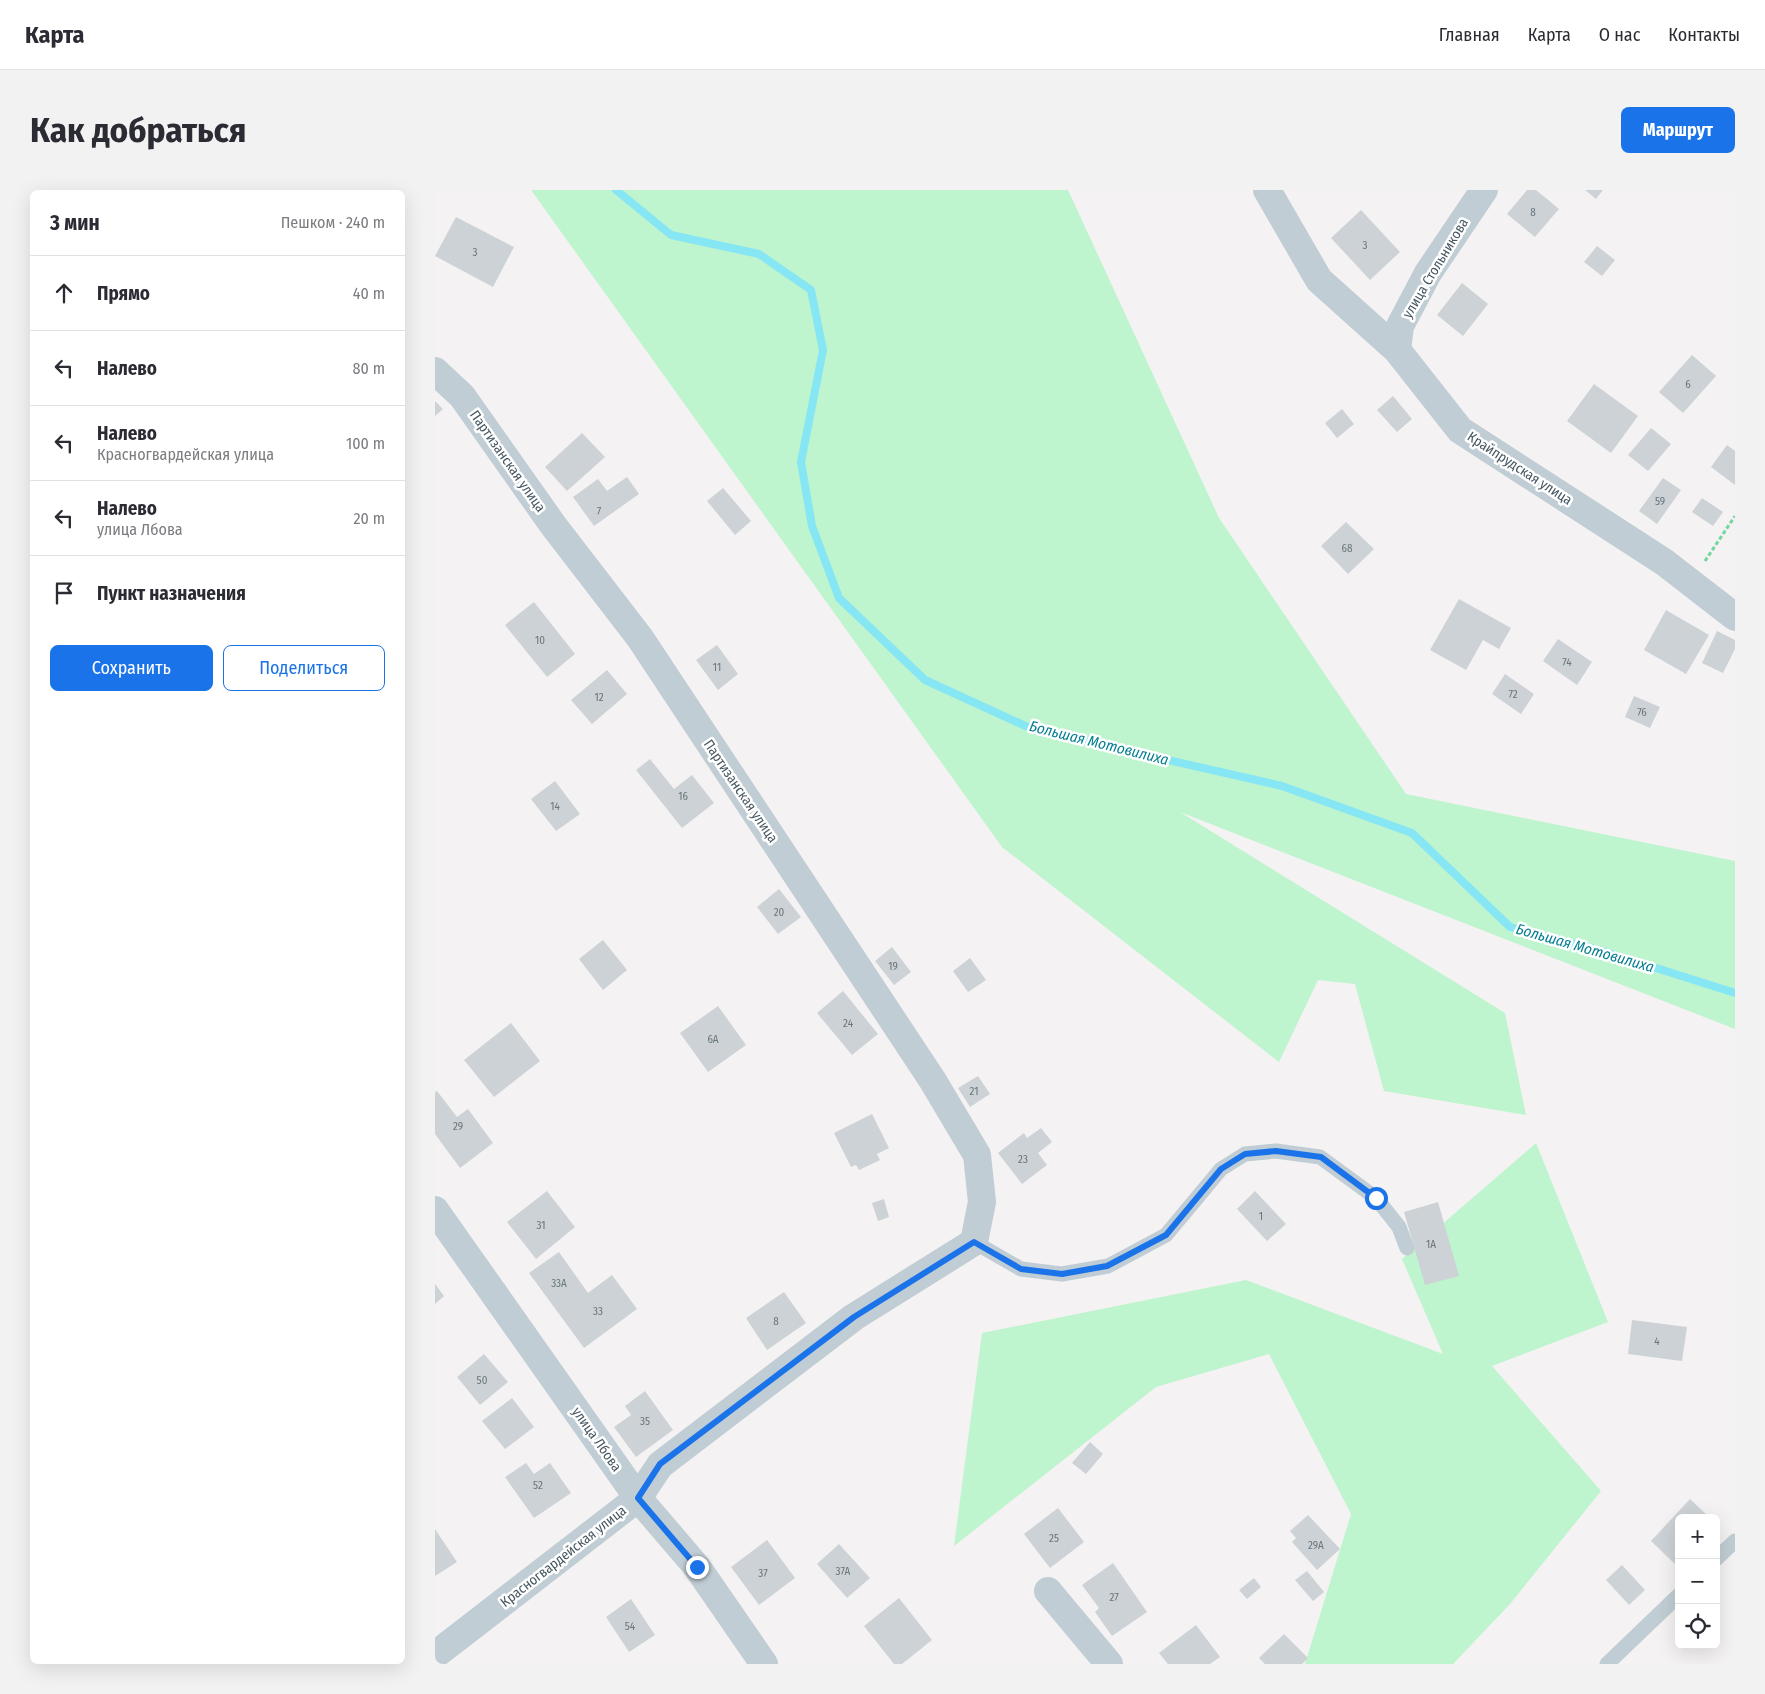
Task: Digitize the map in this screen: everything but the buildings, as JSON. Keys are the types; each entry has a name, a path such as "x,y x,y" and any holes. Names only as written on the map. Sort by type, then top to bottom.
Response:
{"street":[{"name":"Крайпрудская улица","path":"1267,190 1319,280 1397,350 1460,430 1665,562 1735,617"},
{"name":"улица Стольникова","path":"1397,350 1400,326 1428,273 1484,190"},
{"name":"Партизанская улица","path":"435,371 462,396 553,525 640,638 933,1081 977,1155 982,1202 974,1242"},
{"name":"улица Лбова","path":"435,1210 638,1498 697,1567 764,1664"},
{"name":"Красногвардейская улица","path":"435,1655 638,1498 660,1464 854,1317 974,1242"},
{"path":"1048,1591 1109,1664"}],"lane":[{"path":"974,1242 1021,1269 1062,1274 1107,1266 1166,1235 1221,1169 1245,1154 1276,1151 1321,1157 1376,1198 1399,1227 1407,1248"},
{"path":"1720,1555 1735,1541"},
{"path":"1607,1664 1675,1599"}],"path":[{"path":"1691,582 1735,516"}],"green space":[{"path":"531,190 1068,190 1219,518 1406,794 1735,861 1735,1029 1180,812 1505,1013 1526,1115 1384,1091 1355,984 1318,980 1279,1062 1002,847"},
{"path":"1536,1143 1608,1322 1492,1366 1601,1491 1510,1604 1453,1664 1305,1664 1351,1514 1269,1354 1156,1387 954,1546 982,1333 1246,1280 1443,1354 1402,1259"}],"waterway":[{"name":"Большая Мотовилиха","path":"616,190 671,235 759,254 811,290 823,350 801,462 812,526 839,598 925,680 1032,729 1282,786 1412,833 1510,927 1599,950 1735,993"}],"route":[{"path":"697,1567 638,1498 660,1464 854,1317 974,1242 1021,1269 1062,1274 1107,1266 1166,1235 1221,1169 1245,1154 1276,1151 1321,1157 1376,1198"}]}
